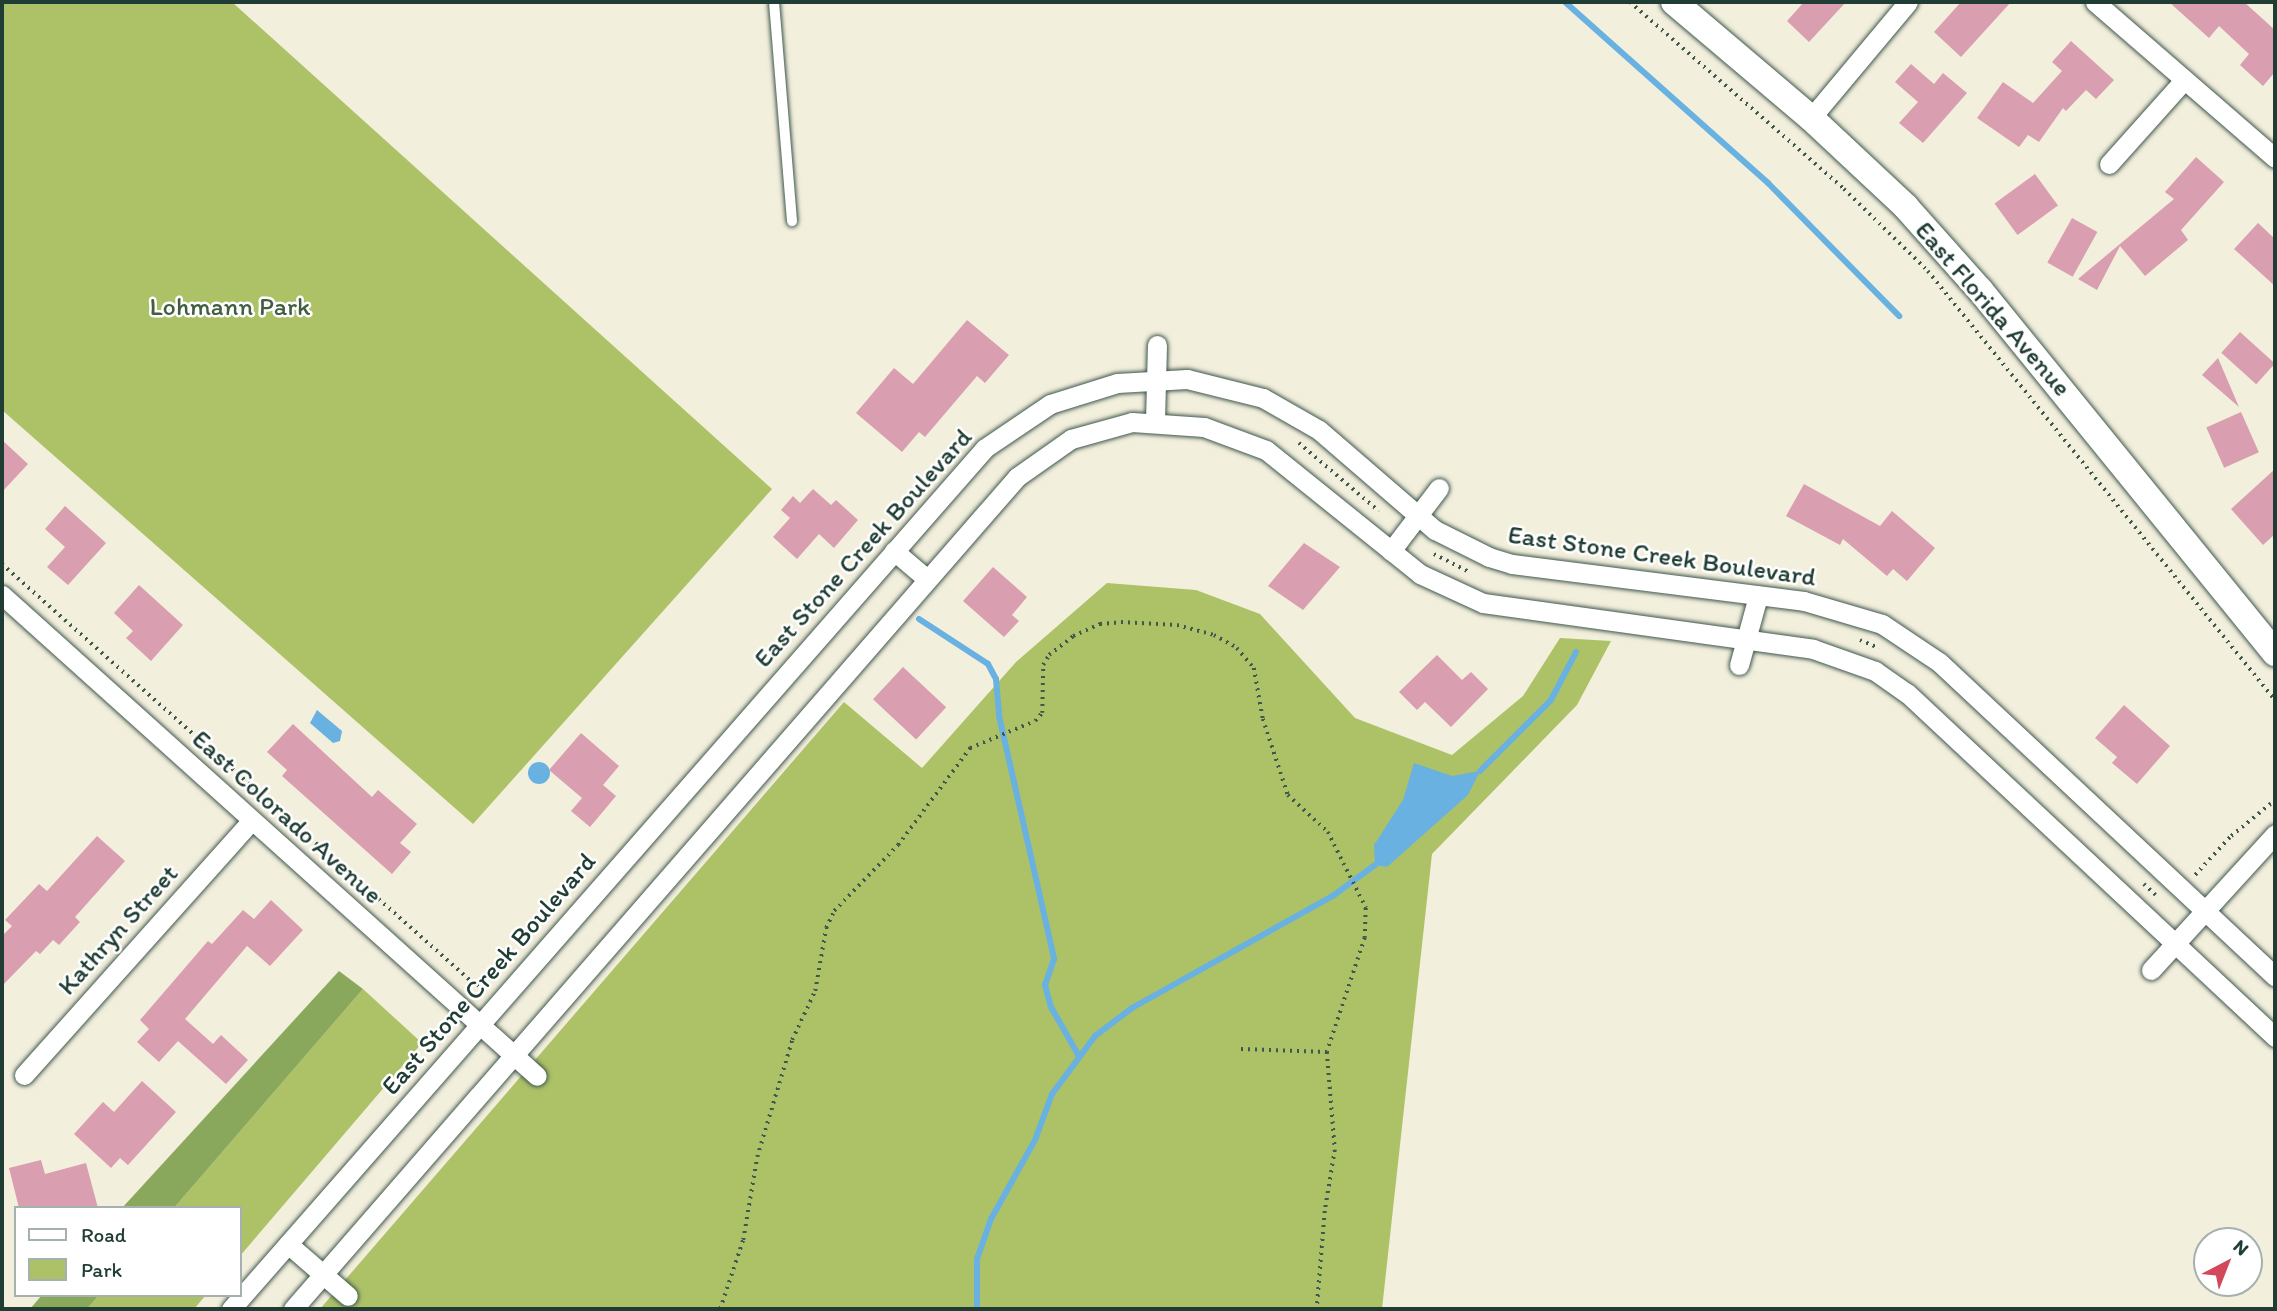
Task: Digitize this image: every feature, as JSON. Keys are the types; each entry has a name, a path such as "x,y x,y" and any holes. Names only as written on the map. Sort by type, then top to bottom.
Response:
{"street":[{"name":"East Florida Avenue","path":"1674,2 1811,118 1906,207 1980,290 2275,653"},
{"path":"1811,118 1908,2"},
{"path":"2095,2 2275,158"},
{"path":"2109,164 2184,80"},
{"path":"1155,421 1157,345"},
{"name":"East Stone Creek Boulevard","path":"242,1296 985,448 1020,421 1090,388 1156,379 1215,383 1292,412 1319,430 1417,517 1460,545 1512,564 1758,596 1854,613 1913,642 2275,976"},
{"path":"293,1309 1001,494 1037,460 1092,432 1155,421 1203,427 1266,450 1420,574 1483,603 1747,639 1850,659 1907,693 2275,1037"},
{"path":"1391,551 1439,488"},
{"path":"894,551 927,579"},
{"name":"East Colorado Avenue","path":"2,595 537,1076"},
{"path":"1739,665 1758,596"},
{"name":"Kathryn Street","path":"24,1075 251,821"},
{"path":"2151,970 2275,834"},
{"path":"288,1244 348,1296"}],"lane":[{"path":"774,2 792,221"}],"path":[{"path":"1630,2 1844,189 1928,271 2275,700"},
{"path":"2,564 471,981 484,988"},
{"path":"720,1309 743,1240 757,1157 792,1040 815,991 826,928 834,911 898,845 970,748 1027,725 1042,713 1043,665 1073,636 1100,624 1121,622 1177,625 1214,635 1237,648 1254,668 1263,719 1288,795 1328,832 1366,908 1365,938 1327,1052 1335,1150 1325,1211 1317,1309"},
{"path":"2193,878 2231,836 2275,800"},
{"path":"1241,1049 1327,1052"}],"green space":[{"name":"Lohmann Park","path":"2,2 232,2 772,489 473,824 2,410"},
{"path":"1107,583 1196,590 1260,614 1355,718 1452,755 1523,696 1560,638 1611,641 1577,705 1432,854 1382,1309 320,1309 844,702 922,768 1016,662"},
{"path":"339,971 363,989 176,1206 124,1206"},
{"path":"363,989 422,1043 242,1254 242,1206 176,1206"},
{"path":"40,1297 97,1297 87,1309 30,1309"},
{"path":"97,1297 204,1297 194,1309 87,1309"}],"water":[{"path":"317,710 342,731 340,741 333,743 310,723"},
{"path":"535,762 543,762 550,769 550,777 543,784 535,784 528,777 528,769"},
{"path":"1414,763 1452,776 1480,771 1468,795 1387,867 1375,865 1374,845 1403,800"}],"building":[{"path":"1804,2 1846,2 1809,42 1787,21"},
{"path":"1961,2 2011,2 1961,57 1934,32"},
{"path":"2169,2 2244,2 2275,30 2275,72 2263,86 2240,65 2249,54 2219,26 2209,38"},
{"path":"2071,41 2114,80 2096,99 2086,90 2066,111 2063,108 2039,142 2028,135 2019,147 1977,118 2003,82 2033,103 2062,71 2052,62"},
{"path":"1911,64 1934,84 1943,73 1967,93 1923,143 1899,123 1918,102 1895,82"},
{"path":"2196,157 2224,182 2181,230 2188,240 2145,276 2120,246 2097,290 2078,279 2174,199 2165,192"},
{"path":"2035,174 2058,206 2017,235 1995,203"},
{"path":"2072,218 2097,232 2073,277 2047,263"},
{"path":"2258,223 2275,239 2275,286 2234,249"},
{"path":"967,320 1009,355 985,383 977,376 925,437 919,432 902,452 856,413 894,368 913,384"},
{"path":"2240,332 2275,363 2256,384 2221,353"},
{"path":"2218,358 2239,407 2202,375"},
{"path":"2241,412 2259,452 2224,468 2206,427"},
{"path":"2,440 28,464 2,492"},
{"path":"2275,469 2275,534 2263,545 2231,509"},
{"path":"1804,484 1880,526 1892,511 1935,548 1907,581 1893,569 1887,576 1843,539 1840,545 1786,516"},
{"path":"813,489 831,505 836,500 858,520 834,548 819,534 797,559 773,537 790,518 781,510 793,496 800,503"},
{"path":"65,506 106,543 68,585 47,567 65,547 45,529"},
{"path":"1304,543 1340,567 1303,610 1268,586"},
{"path":"993,567 1027,597 1012,615 1019,621 1004,637 963,601"},
{"path":"139,585 183,625 151,661 126,638 133,631 114,613"},
{"path":"1437,655 1462,680 1471,672 1488,689 1451,727 1425,702 1417,710 1399,692"},
{"path":"903,667 946,707 916,739 873,699"},
{"path":"2124,705 2170,746 2137,784 2112,763 2117,757 2095,738"},
{"path":"293,724 372,797 378,790 417,824 400,843 411,852 392,874 282,776 287,770 267,752"},
{"path":"581,733 619,766 603,785 616,796 590,827 571,811 582,798 549,770"},
{"path":"97,836 125,861 75,917 80,922 59,945 53,940 40,954 36,951 2,986 2,936 12,926 5,920 39,884 47,891"},
{"path":"271,900 303,930 270,966 247,946 185,1019 213,1044 221,1035 248,1060 226,1084 178,1041 159,1062 137,1042 149,1029 140,1020 208,941 212,944 243,910 254,919"},
{"path":"142,1081 176,1112 128,1165 120,1158 111,1168 74,1134 103,1102 114,1112"},
{"path":"41,1160 45,1174 86,1163 97,1206 18,1206 9,1168"}],"waterway":[{"path":"1565,2 1768,183 1899,316"},
{"path":"919,619 988,664 996,679 999,716 1054,959 1045,985 1051,1007 1079,1056"},
{"path":"1480,771 1551,700 1576,652"},
{"path":"977,1309 977,1259 991,1219 1035,1140 1052,1094 1095,1036 1132,1008 1334,895 1375,865"}]}
